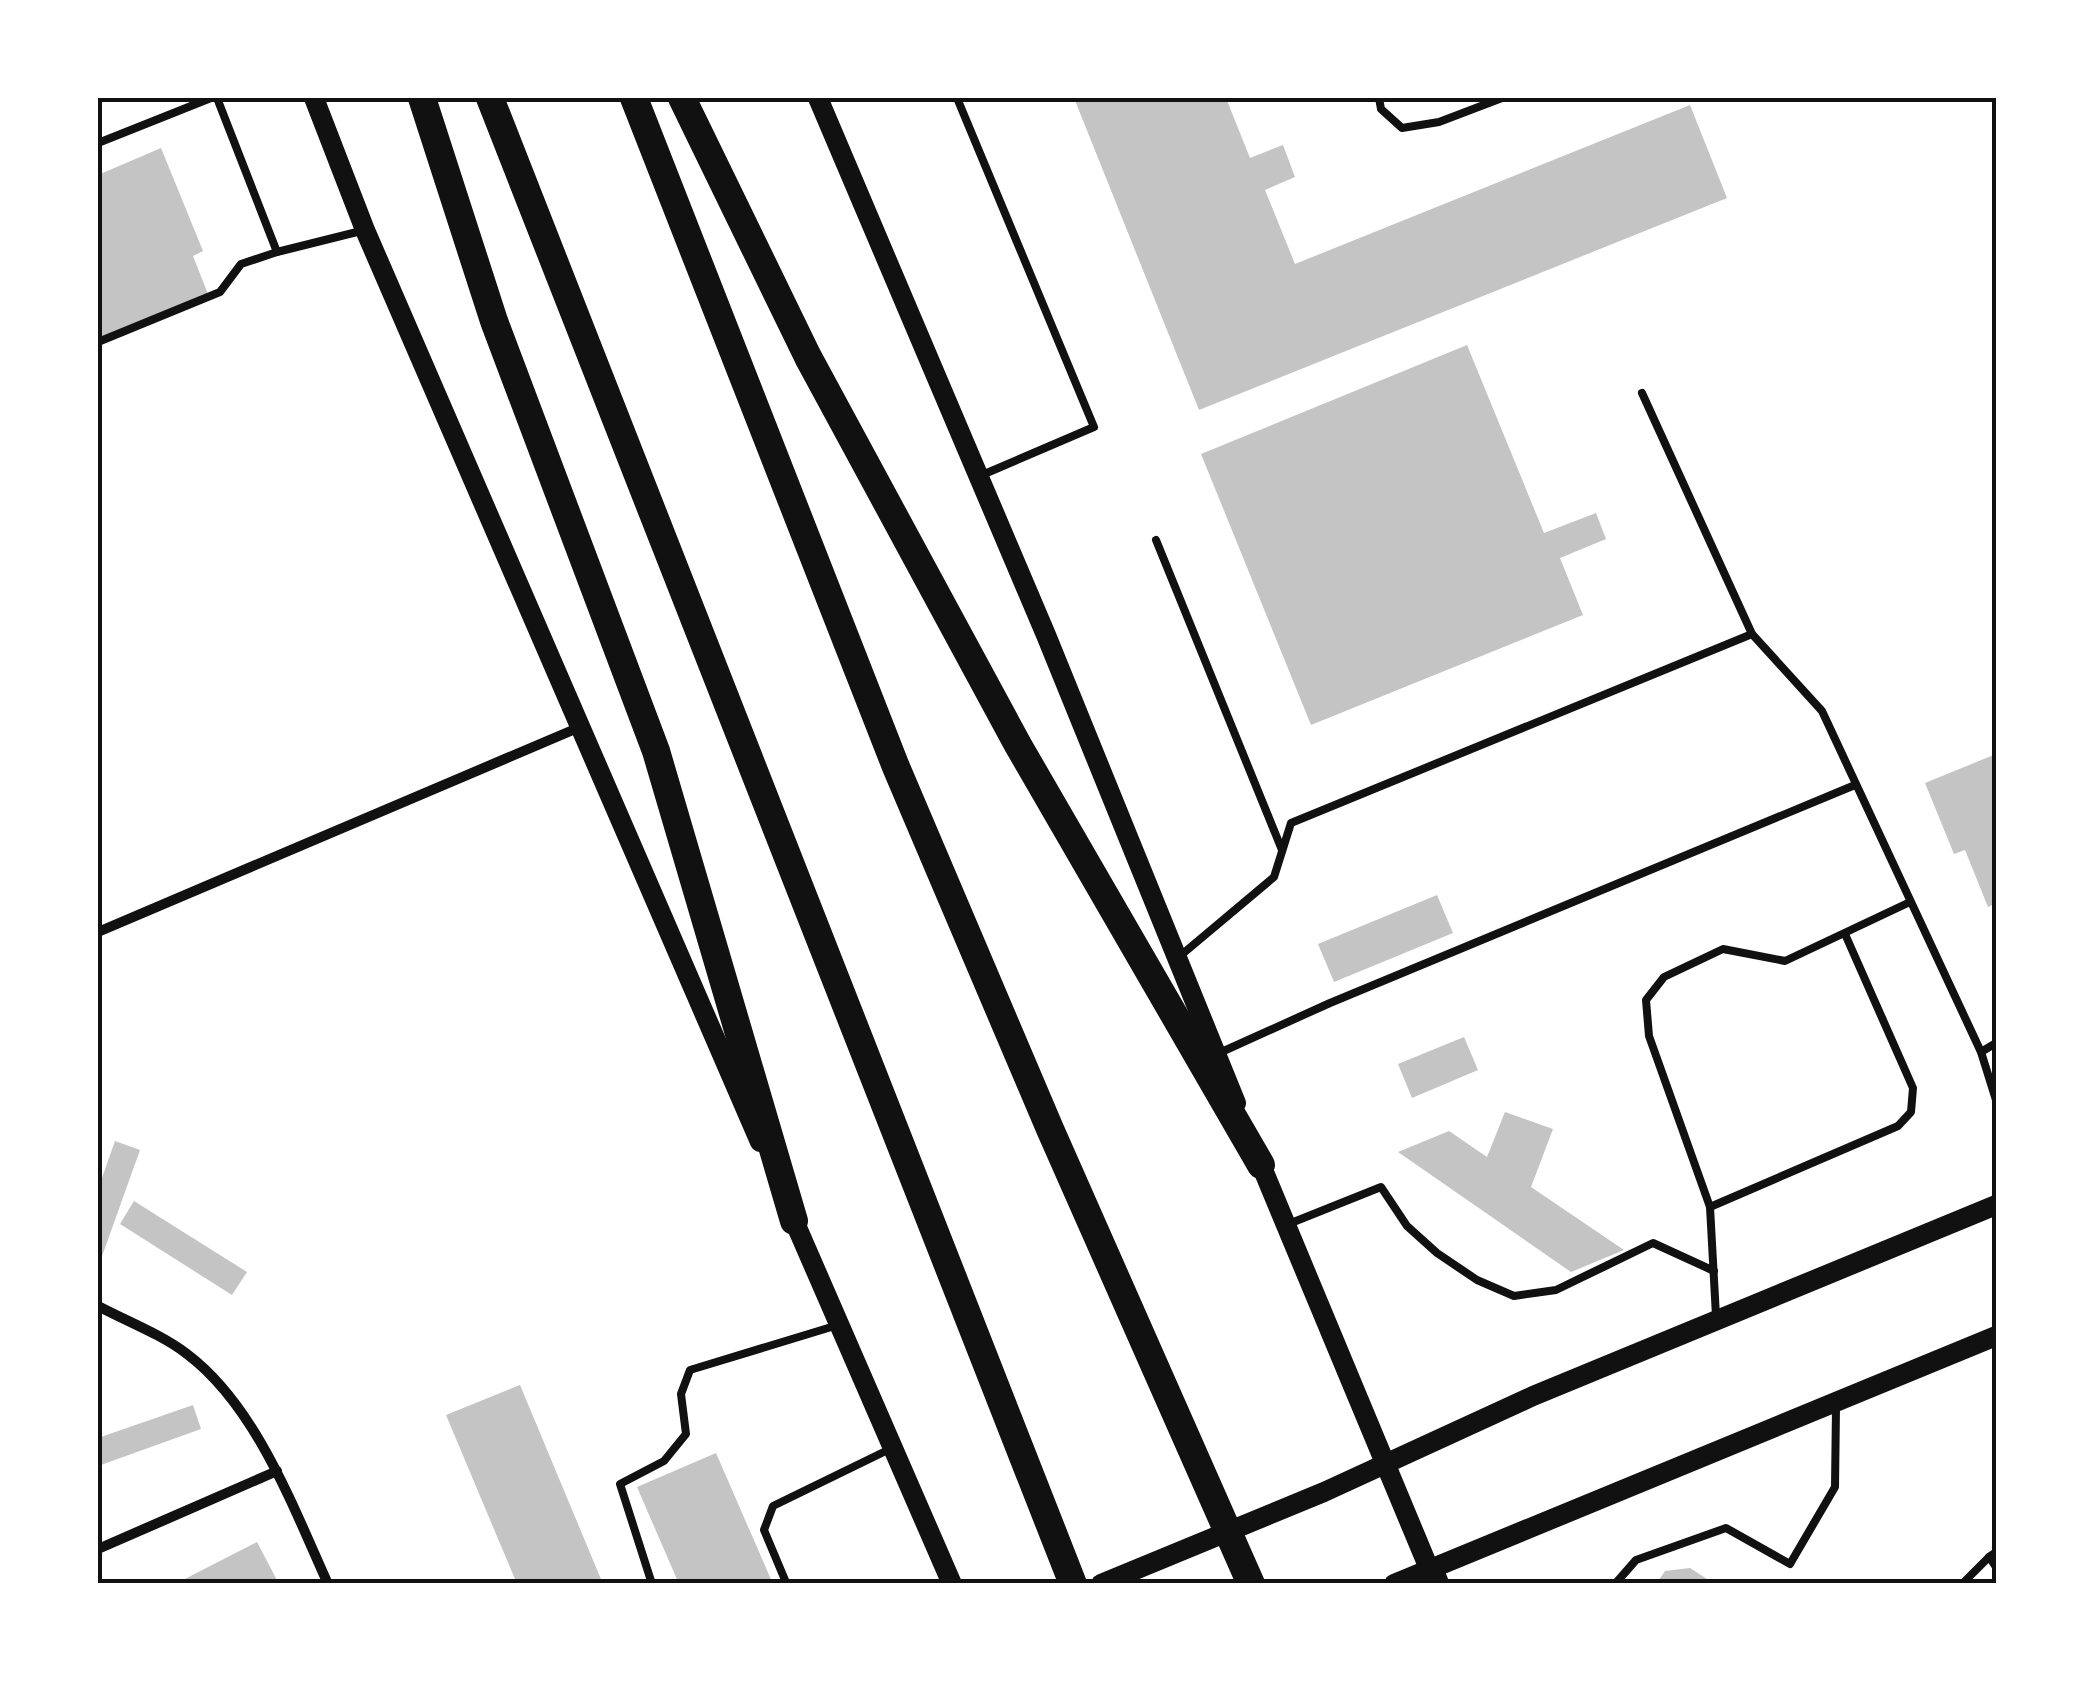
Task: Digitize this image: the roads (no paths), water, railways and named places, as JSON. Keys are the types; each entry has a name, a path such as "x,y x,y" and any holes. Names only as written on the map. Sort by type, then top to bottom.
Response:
{"highway":[{"path":"422,98 494,321 656,751 794,1221"},
{"path":"490,98 1073,1584"},
{"path":"634,98 896,767 1050,1130 1251,1584"},
{"path":"682,98 808,357 1018,744 1261,1165"}],"main road":[{"path":"314,98 365,230 952,1584"},
{"path":"818,98 1432,1577"},
{"path":"1101,1584 1324,1492 1533,1396 1996,1205"},
{"path":"1394,1584 1432,1577 1996,1336"}],"street":[{"path":"98,932 581,727"},
{"path":"98,1306 186,1353 225,1390 277,1471 328,1584"},
{"path":"98,1549 277,1471"}],"lane":[{"path":"98,143 214,98 277,252"},
{"path":"957,98 1094,426 978,477"},
{"path":"1378,98 1381,109 1402,128 1439,122 1502,98"},
{"path":"98,342 220,292 241,264 365,230"},
{"path":"1642,393 1752,634 1822,711 1981,1052 1996,1100"},
{"path":"1156,540 1282,850"},
{"path":"1177,958 1274,877 1291,823 1752,634"},
{"path":"1217,1054 1330,1003 1855,785"},
{"path":"1716,1320 1710,1207 1649,1036 1646,1000 1664,977 1723,948 1785,961 1910,902"},
{"path":"1710,1207 1898,1126 1912,1112 1913,1088 1845,934"},
{"path":"1981,1052 1996,1043"},
{"path":"1286,1225 1381,1187 1407,1226 1437,1253 1478,1280 1514,1296 1556,1290 1653,1243 1714,1271"},
{"path":"652,1584 620,1484 664,1461 686,1434 681,1394 690,1370 838,1325"},
{"path":"1615,1584 1636,1560 1726,1528 1790,1564 1835,1486 1836,1402"},
{"path":"784,1584 764,1530 773,1506 892,1448"},
{"path":"1993,1554 1996,1566"},
{"path":"1962,1584 1993,1554"}]}
